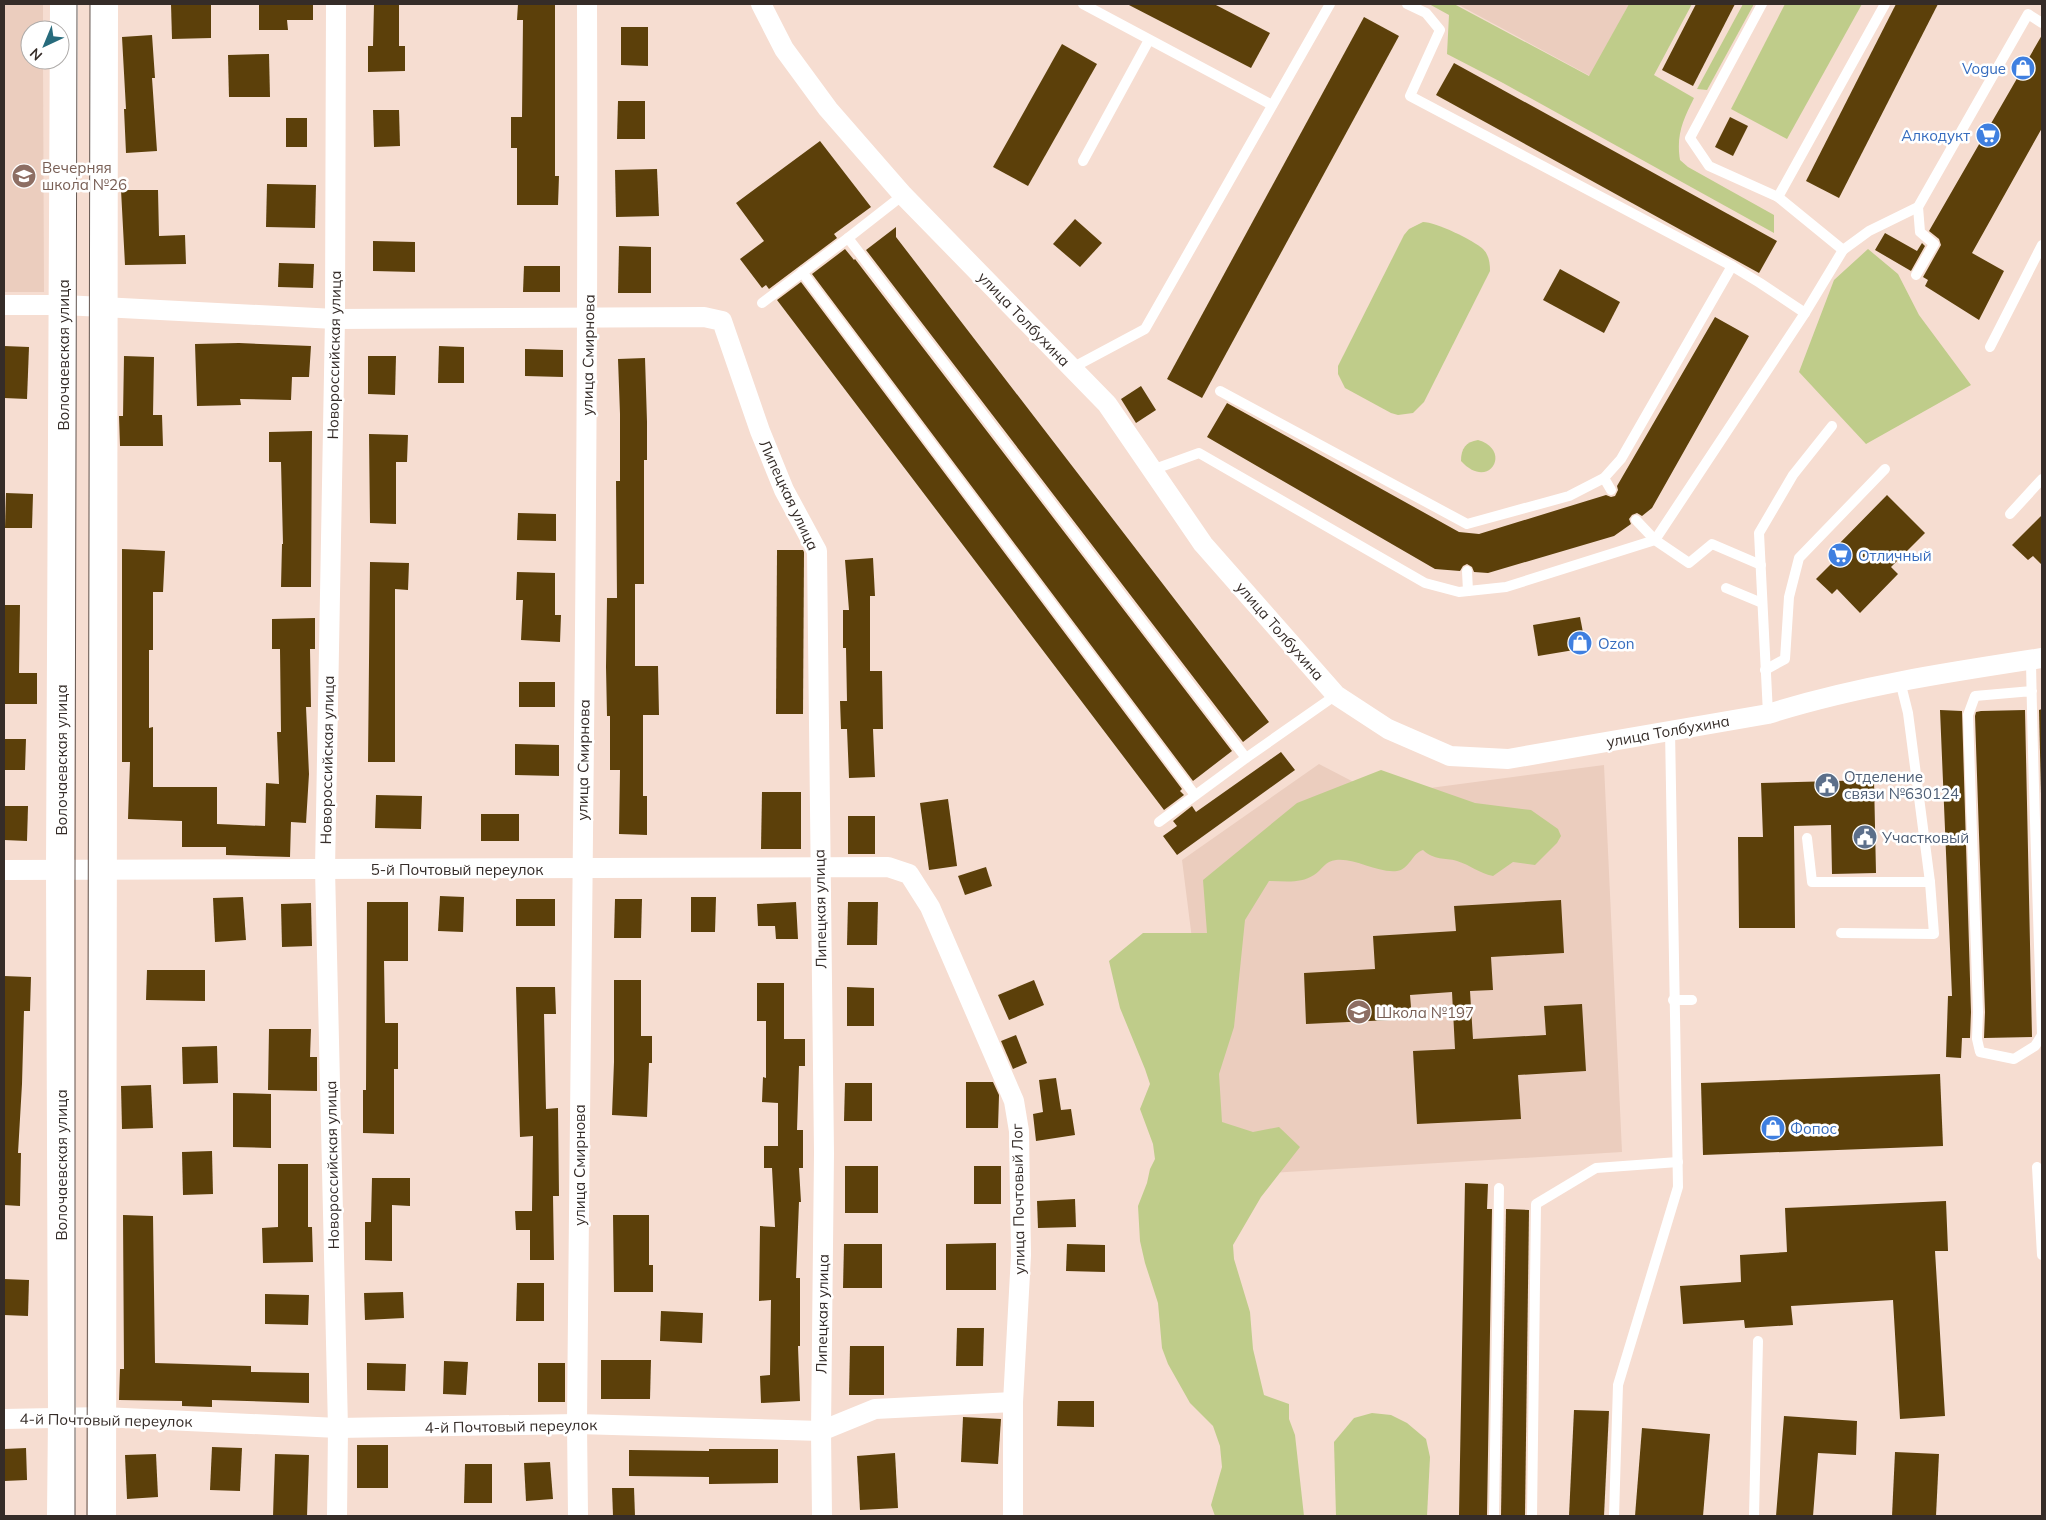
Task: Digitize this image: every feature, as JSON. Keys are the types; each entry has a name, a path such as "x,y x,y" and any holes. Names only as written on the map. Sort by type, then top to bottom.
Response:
{"main road":[{"name":"Волочаевская улица","path":"60,1516 62,1417 60,870 64,4"},
{"path":"102,1516 104,1417 104,4"}],"street":[{"name":"Новороссийская улица","path":"336,4 335,319 325,869 338,1428 337,1516"},
{"name":"улица Смирнова","path":"578,1516 581,869 589,318 587,4"},
{"name":"улица Толбухина","path":"761,4 784,49 828,109 903,195 1107,404 1203,544 1336,695 1388,729 1450,756 1508,758 1768,714 1900,681 2037,659"},
{"path":"4,305 64,305 335,319 589,318"},
{"name":"Липецкая улица","path":"589,318 704,317 722,321 760,431 784,490 817,551 819,868 824,1153 822,1516"},
{"name":"5-й Почтовый переулок","path":"4,870 888,867 909,874"},
{"name":"улица Почтовый Лог","path":"909,874 930,907 1014,1101 1019,1132 1021,1255 1013,1402 1013,1516"},
{"name":"4-й Почтовый переулок","path":"4,1419 104,1417 338,1428 577,1424 821,1431 875,1409 1013,1402"}],"lane":[{"path":"1083,4 1272,105"},
{"path":"1072,368 1145,329 1330,4"},
{"path":"1407,4 1426,13 1440,30 1410,96 1732,266 1805,313"},
{"path":"1762,4 1690,138 1709,166 1778,197 1843,250"},
{"path":"1778,197 1885,4"},
{"path":"1152,470 1199,453 1425,583 1459,592 1506,587 1655,540 1805,313 1843,250 1869,231 1918,207 2028,14 2042,23"},
{"path":"1083,161 1149,40"},
{"path":"762,303 903,195"},
{"path":"1916,275 1934,244 1920,232 1918,207"},
{"path":"848,238 1246,758"},
{"path":"1990,347 2042,245"},
{"path":"1220,391 1467,528 1569,496 1604,478 1621,459 1732,266"},
{"path":"802,272 1195,795"},
{"path":"1768,714 1759,533 1793,475 1832,426"},
{"path":"1765,670 1785,659 1789,596 1799,558 1885,469"},
{"path":"1604,478 1611,490"},
{"path":"2010,514 2042,479"},
{"path":"1636,520 1655,540 1689,563 1712,544 1761,565"},
{"path":"1467,571 1468,591"},
{"path":"1726,588 1762,603"},
{"path":"2032,692 1975,696 1968,715 1978,1012 1977,1039 1980,1052 2014,1059 2035,1046 2042,1035 2032,692 2037,659"},
{"path":"1841,934 1934,934 1930,882 1908,714 1900,681"},
{"path":"1159,822 1336,695"},
{"path":"1614,1516 1618,1386 1678,1187 1670,730"},
{"path":"1807,838 1812,882 1930,882"},
{"path":"1674,1000 1692,1000"},
{"path":"1532,1516 1536,1204 1596,1168 1678,1162"},
{"path":"2037,1167 2042,1255"},
{"path":"1494,1516 1499,1188"},
{"path":"1754,1516 1758,1341"}],"shaded area":[{"name":"Вечерняя школа №26","path":"4,4 43,4 43,20 20,20 20,70 43,70 44,292 4,292"},
{"path":"1457,4 1629,4 1590,76"},
{"path":"1319,764 1371,791 1430,788 1604,765 1622,1152 1222,1176 1182,860"}],"green space":[{"path":"1429,4 1454,4 1589,76 1629,4 1692,4 1654,75 1694,98 1681,128 1679,143 1680,160 1688,167 1774,215 1774,233 1447,54 1449,15"},
{"path":"1743,4 1754,4 1707,90 1697,89"},
{"path":"1785,4 1862,4 1787,139 1731,109"},
{"path":"1423,222 1445,228 1478,245 1488,256 1490,271 1424,402 1413,413 1398,415 1345,388 1338,374 1338,366 1404,235 1409,229"},
{"path":"1868,249 1898,274 1919,315 1971,385 1866,444 1799,372 1834,280"},
{"path":"1478,440 1488,445 1494,452 1493,466 1488,471 1480,472 1471,469 1461,461 1465,446 1470,442"},
{"path":"1381,770 1475,803 1531,810 1558,829 1561,836 1557,843 1535,865 1513,862 1493,876 1457,861 1432,856 1423,850 1416,854 1405,867 1397,871 1381,870 1351,861 1332,861 1314,875 1303,880 1269,881 1245,920 1234,1027 1219,1074 1222,1122 1253,1132 1279,1127 1300,1147 1261,1197 1233,1245 1234,1259 1250,1312 1253,1349 1264,1395 1289,1404 1289,1419 1295,1435 1304,1516 1215,1516 1211,1505 1222,1467 1220,1446 1213,1426 1190,1403 1168,1364 1162,1348 1158,1303 1140,1241 1138,1206 1155,1159 1153,1144 1140,1109 1150,1084 1120,1008 1109,961 1143,933 1207,933 1203,880 1297,803"},
{"path":"1372,1413 1391,1415 1407,1423 1426,1439 1430,1457 1427,1516 1336,1516 1334,1442 1354,1418"}],"building":[{"path":"171,4 211,4 211,38 172,39"},
{"path":"259,4 313,4 313,20 287,20 288,30 259,30"},
{"path":"374,4 399,4 399,46 405,46 405,71 368,72 368,46 373,46"},
{"path":"518,4 555,4 555,176 559,176 558,205 517,205 517,148 511,148 511,117 522,117 523,20 517,20"},
{"path":"1127,4 1214,4 1270,33 1251,68"},
{"path":"1696,4 1735,4 1693,86 1662,70"},
{"path":"1896,4 1938,4 1839,198 1806,181"},
{"path":"1364,17 1399,36 1202,398 1167,379"},
{"path":"621,27 648,27 648,66 621,65"},
{"path":"152,35 155,78 152,78 157,151 126,153 124,109 126,109 122,37"},
{"path":"2042,35 2042,128 1972,253 2004,271 1979,320 1925,286 1928,280 1923,277 1941,245 1939,239 1929,231"},
{"path":"1062,44 1097,64 1028,186 993,167"},
{"path":"269,54 270,97 229,97 228,55"},
{"path":"1454,63 1777,241 1759,273 1436,95"},
{"path":"618,101 645,101 645,139 617,139"},
{"path":"373,110 399,110 400,146 374,147"},
{"path":"1730,117 1748,126 1733,156 1715,147"},
{"path":"286,118 307,118 307,147 286,147"},
{"path":"820,141 871,207 834,234 837,238 769,289 766,285 762,288 740,259 764,241 736,203"},
{"path":"657,169 659,216 616,217 615,170"},
{"path":"267,184 316,185 315,228 266,227"},
{"path":"121,190 158,190 159,236 185,235 186,264 125,265"},
{"path":"1075,219 1102,243 1080,267 1053,244"},
{"path":"896,227 896,237 1269,722 1243,742 866,250"},
{"path":"1885,233 1917,251 1922,243 1925,246 1911,271 1875,250"},
{"path":"373,241 415,242 415,272 373,271"},
{"path":"619,246 651,247 651,293 618,293"},
{"path":"845,249 855,259 1232,751 1193,781 812,274"},
{"path":"279,263 314,264 313,288 278,287"},
{"path":"524,266 560,266 560,292 523,292"},
{"path":"1560,269 1620,302 1604,333 1543,300"},
{"path":"801,282 1182,789 1180,791 1184,795 1164,810 777,300"},
{"path":"1715,317 1749,336 1652,508 1642,516 1637,513 1632,515 1629,519 1631,524 1614,536 1488,573 1474,572 1472,567 1467,564 1460,571 1435,569 1207,437 1227,403 1459,532 1479,534 1606,495 1615,496 1618,490 1617,486"},
{"path":"239,343 311,346 309,377 292,377 291,400 240,399 241,405 197,406 195,344"},
{"path":"4,346 29,347 27,399 4,398"},
{"path":"439,346 464,347 464,383 438,383"},
{"path":"525,349 563,350 563,377 525,376"},
{"path":"124,356 154,357 153,415 162,415 163,446 120,446 119,416 123,416"},
{"path":"368,356 396,356 395,395 368,394"},
{"path":"645,358 647,460 644,460 644,584 635,584 635,666 658,666 659,715 643,715 643,796 647,796 647,835 619,834 620,770 610,770 610,716 607,716 606,667 607,598 617,598 616,481 620,481 618,359"},
{"path":"1141,386 1156,410 1136,423 1121,399"},
{"path":"312,431 311,587 281,587 283,544 281,462 269,462 269,432"},
{"path":"369,434 408,435 407,462 396,462 396,524 370,523"},
{"path":"6,493 33,494 32,528 5,528"},
{"path":"1887,495 1925,533 1891,567 1898,574 1860,613 1837,589 1832,594 1816,579 1840,555 1834,549"},
{"path":"518,513 556,514 556,541 517,540"},
{"path":"2042,515 2042,565 2033,556 2028,560 2012,545"},
{"path":"122,549 165,551 163,592 153,592 153,650 149,650 149,728 153,727 153,787 217,787 217,824 265,826 266,783 279,784 277,732 281,732 280,649 272,649 272,619 315,618 315,649 310,649 311,707 306,707 309,774 306,823 291,822 290,857 226,855 226,847 182,847 182,821 128,819 130,762 122,762"},
{"path":"777,550 803,550 804,552 803,714 776,714"},
{"path":"873,558 875,596 870,596 870,671 882,671 883,729 873,729 875,777 849,778 847,729 841,729 840,701 847,701 846,648 843,648 843,610 849,610 845,560"},
{"path":"370,562 409,563 408,590 395,589 395,762 368,762"},
{"path":"517,572 555,573 555,615 561,615 560,642 521,640 523,600 516,600"},
{"path":"4,605 20,605 19,673 37,673 37,704 4,704"},
{"path":"1580,617 1586,648 1538,656 1533,625"},
{"path":"519,682 555,682 555,707 519,707"},
{"path":"2042,709 2042,835 2039,710"},
{"path":"1940,710 1962,711 1971,1012 1970,1038 1962,1038 1961,1058 1946,1057 1948,996 1952,996"},
{"path":"2025,710 2032,1037 1984,1038 1985,1012 1975,716 1976,712 1981,711"},
{"path":"4,739 26,739 25,770 4,770"},
{"path":"515,744 559,745 559,776 515,775"},
{"path":"1281,752 1295,770 1177,855 1163,836 1177,826 1173,821 1192,806 1196,812"},
{"path":"1874,780 1876,873 1832,874 1831,825 1794,826 1795,928 1739,928 1738,837 1763,837 1761,783"},
{"path":"762,792 801,792 801,849 761,849"},
{"path":"376,795 422,796 421,829 375,828"},
{"path":"948,799 957,866 929,870 920,803"},
{"path":"4,806 28,806 27,841 4,840"},
{"path":"481,814 519,814 519,841 481,841"},
{"path":"848,816 875,816 875,854 848,854"},
{"path":"986,867 992,886 965,895 958,876"},
{"path":"440,896 464,897 463,932 438,931"},
{"path":"243,897 246,940 215,942 213,898"},
{"path":"691,897 716,897 715,932 691,932"},
{"path":"516,899 555,899 555,926 516,926"},
{"path":"615,899 642,899 641,938 614,938"},
{"name":"Школа №197","path":"1561,900 1564,953 1491,957 1493,990 1470,991 1473,1039 1546,1035 1544,1006 1582,1004 1586,1071 1518,1075 1521,1119 1417,1124 1413,1051 1455,1049 1452,992 1410,995 1412,1019 1306,1024 1304,973 1375,969 1373,936 1456,931 1454,906"},
{"path":"367,902 408,902 408,961 384,961 385,1023 398,1023 398,1069 394,1069 394,1134 363,1133 363,1090 366,1090"},
{"path":"796,902 798,939 776,939 775,926 758,926 757,904"},
{"path":"848,902 878,902 877,945 847,945"},
{"path":"311,903 312,946 282,947 281,904"},
{"path":"147,970 205,970 205,1001 146,1000"},
{"path":"4,976 31,977 30,1011 24,1011 18,1153 21,1153 20,1206 4,1205"},
{"path":"614,980 641,980 641,1036 652,1036 652,1063 649,1063 647,1117 612,1115"},
{"path":"1034,980 1044,1005 1009,1020 998,995"},
{"path":"757,983 784,983 784,1039 805,1039 805,1066 799,1066 797,1130 803,1130 803,1168 799,1168 801,1202 799,1202 796,1278 800,1278 800,1346 798,1346 800,1401 761,1403 760,1376 770,1375 771,1300 759,1301 760,1226 775,1227 772,1168 764,1168 764,1146 778,1146 778,1103 762,1102 763,1077 766,1078 766,1021 757,1021"},
{"path":"516,987 555,987 556,1014 544,1014 546,1109 558,1108 559,1196 553,1196 554,1260 530,1260 530,1230 516,1230 515,1211 532,1211 533,1136 520,1137"},
{"path":"847,987 874,988 874,1026 847,1026"},
{"path":"269,1029 311,1029 310,1057 317,1057 317,1091 268,1090"},
{"path":"1016,1035 1027,1063 1013,1069 1001,1041"},
{"path":"217,1046 218,1083 183,1084 182,1047"},
{"path":"1940,1074 1943,1146 1703,1155 1701,1083"},
{"path":"1056,1078 1061,1110 1071,1109 1075,1135 1036,1141 1033,1114 1043,1112 1039,1080"},
{"path":"966,1082 993,1082 999,1095 998,1128 966,1128"},
{"path":"845,1083 872,1083 872,1121 844,1121"},
{"path":"151,1085 153,1128 122,1129 121,1086"},
{"path":"233,1093 271,1094 271,1148 233,1147"},
{"path":"212,1151 213,1194 183,1195 182,1152"},
{"path":"278,1164 308,1164 308,1227 312,1227 313,1262 263,1263 262,1228 278,1227"},
{"path":"845,1166 878,1166 878,1213 845,1213"},
{"path":"974,1166 1001,1166 1001,1204 974,1204"},
{"path":"372,1178 410,1178 410,1206 392,1205 392,1261 365,1260 365,1222 371,1222"},
{"path":"1465,1183 1488,1184 1487,1209 1492,1209 1487,1516 1459,1516"},
{"path":"1075,1199 1076,1227 1038,1228 1037,1201"},
{"path":"1946,1201 1948,1251 1935,1251 1945,1416 1900,1419 1893,1300 1791,1306 1793,1325 1745,1328 1744,1320 1683,1324 1680,1286 1741,1282 1740,1255 1787,1252 1785,1208"},
{"path":"1506,1209 1529,1210 1525,1516 1501,1516"},
{"path":"123,1215 153,1216 155,1363 251,1366 251,1372 309,1373 309,1403 212,1400 212,1407 182,1406 182,1401 119,1400 120,1369 124,1369"},
{"path":"613,1215 649,1215 649,1265 653,1265 653,1292 614,1292"},
{"path":"996,1243 996,1290 946,1290 946,1244"},
{"path":"844,1244 882,1244 882,1288 843,1288"},
{"path":"1067,1244 1105,1245 1105,1272 1066,1271"},
{"path":"4,1279 29,1280 28,1316 4,1315"},
{"path":"517,1283 544,1283 544,1321 516,1321"},
{"path":"403,1292 404,1318 365,1320 364,1293"},
{"path":"265,1294 309,1295 308,1325 265,1324"},
{"path":"661,1311 703,1313 702,1343 660,1341"},
{"path":"957,1328 984,1328 983,1366 956,1366"},
{"path":"850,1346 884,1346 884,1395 849,1395"},
{"path":"601,1360 651,1360 650,1399 601,1399"},
{"path":"444,1361 468,1362 466,1395 443,1394"},
{"path":"367,1363 406,1364 405,1391 367,1390"},
{"path":"538,1363 565,1363 565,1402 538,1402"},
{"path":"1058,1401 1094,1401 1094,1427 1057,1426"},
{"path":"1574,1410 1609,1411 1604,1516 1569,1516"},
{"path":"1784,1416 1857,1421 1856,1455 1818,1453 1813,1516 1776,1516"},
{"path":"963,1417 1001,1419 998,1464 961,1462"},
{"path":"1642,1428 1710,1434 1703,1516 1635,1516"},
{"path":"357,1445 388,1445 388,1488 357,1488"},
{"path":"212,1447 242,1448 240,1491 210,1490"},
{"path":"26,1448 27,1480 4,1481 4,1449"},
{"path":"709,1449 778,1449 778,1483 709,1484 709,1477 629,1476 629,1450 709,1451"},
{"path":"1895,1452 1939,1454 1936,1516 1892,1516"},
{"path":"895,1453 898,1508 860,1510 857,1456"},
{"path":"156,1454 158,1497 127,1499 125,1455"},
{"path":"275,1454 309,1455 307,1516 273,1516"},
{"path":"550,1462 553,1499 526,1501 524,1463"},
{"path":"465,1464 492,1464 492,1503 464,1503"},
{"path":"612,1488 634,1488 635,1516 613,1516"}],"tram line":[{"path":"75,1516 77,4"},
{"path":"87,1516 90,4"}],"place":[{"name":"Vogue","path":"2023,68"},
{"name":"Алкодукт","path":"1988,135"},
{"name":"Вечерняя школа №26","path":"24,176"},
{"name":"Отличный","path":"1840,555"},
{"name":"Ozon","path":"1580,643"},
{"name":"Отделение связи №630124","path":"1827,785"},
{"name":"Участковый","path":"1865,837"},
{"name":"Школа №197","path":"1359,1012"},
{"name":"Фопос","path":"1773,1128"}]}
